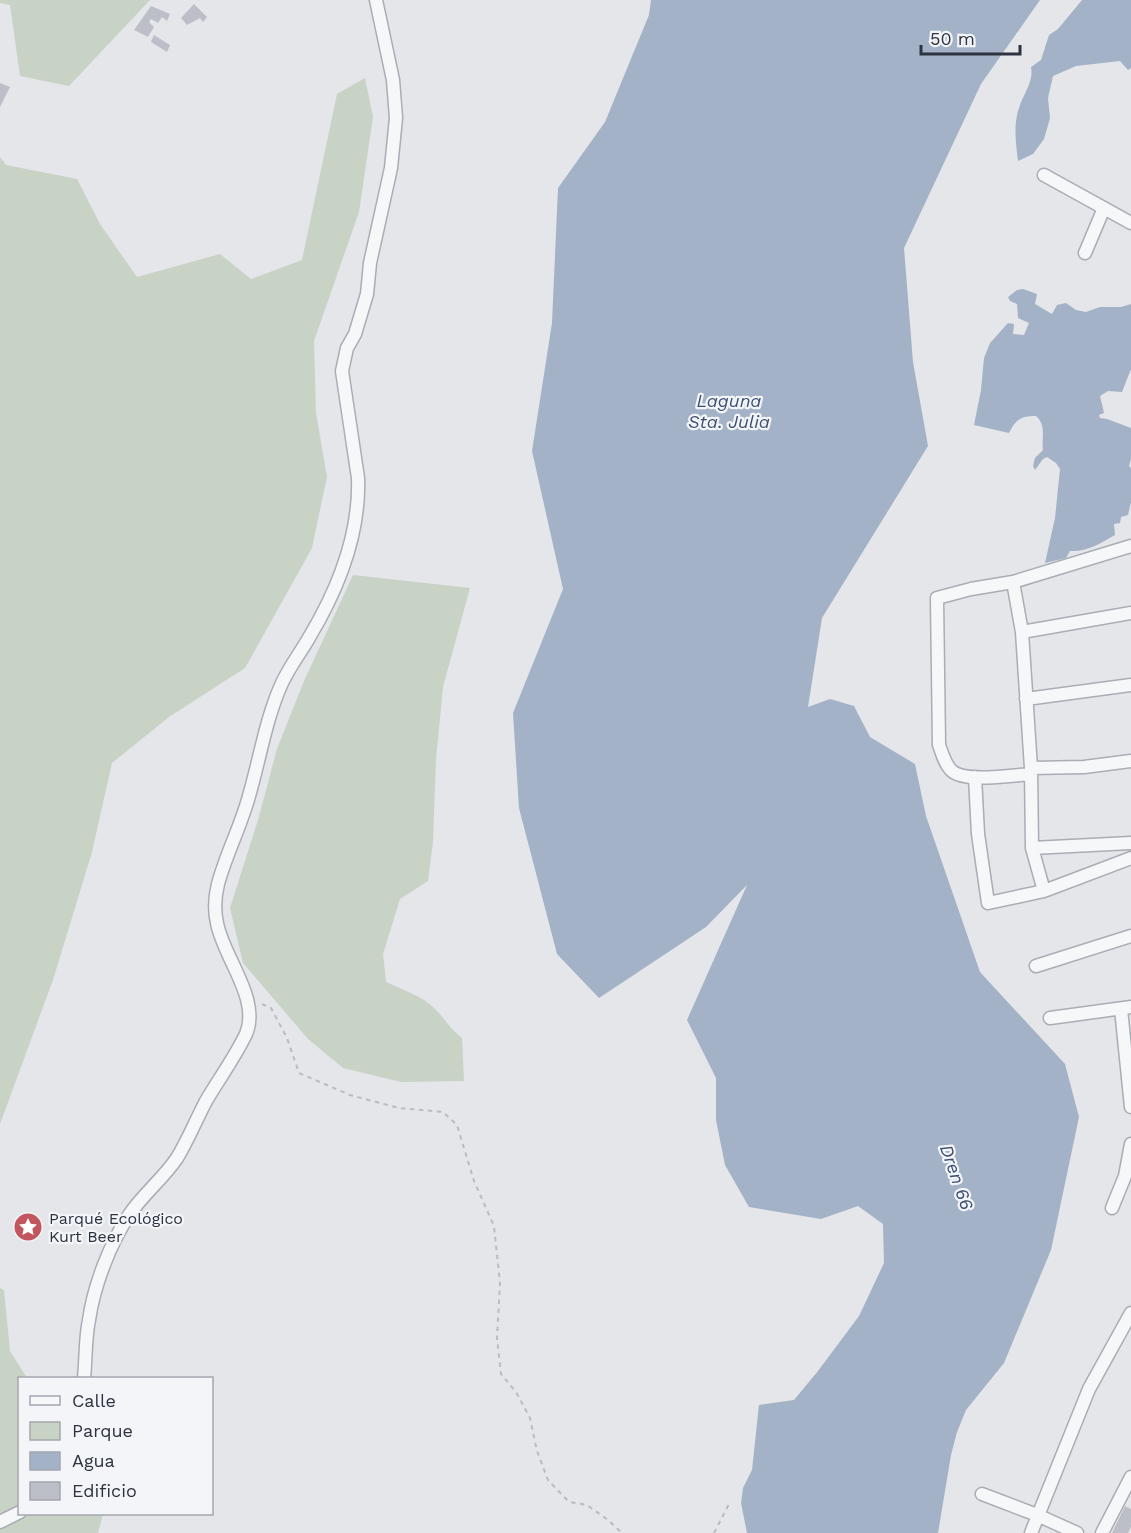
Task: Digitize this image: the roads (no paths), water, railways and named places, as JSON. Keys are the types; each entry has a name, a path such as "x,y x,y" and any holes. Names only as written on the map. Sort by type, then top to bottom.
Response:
{"street":[{"path":"84,1377 89,1317 110,1254 130,1213 157,1184 176,1158 246,1034 251,1020 246,996 216,922 217,887 243,814 282,683 311,635 339,580 353,529 358,493 352,432 342,371 347,348 355,334 367,294 370,263 391,168 396,118 393,80 375,0"},
{"path":"1044,175 1131,223"},
{"path":"1085,253 1104,208"},
{"path":"1131,546 1013,582 971,589 937,598 939,745 951,771 975,777 1131,761"},
{"path":"1013,582 1022,633 1031,771 1032,848 1044,891"},
{"path":"1022,633 1131,613"},
{"path":"1026,699 1131,685"},
{"path":"975,777 978,834 988,903 1044,891 1131,858"},
{"path":"1032,848 1131,843"},
{"path":"1036,966 1131,936"},
{"path":"1050,1018 1126,1008 1131,1107"},
{"path":"1112,1208 1125,1176 1131,1144"},
{"path":"1031,1533 1089,1389 1131,1313"},
{"path":"1102,1533 1131,1477"},
{"path":"982,1494 1077,1533"},
{"path":"0,1522 18,1513"}],"water":[{"name":"Laguna Sta. Julia","path":"651,0 1040,0 981,84 904,248 913,362 928,446 822,618 808,707 830,699 854,706 870,737 915,764 926,816 980,972 1065,1064 1079,1117 1051,1250 1004,1363 966,1410 957,1432 938,1533 747,1533 741,1503 743,1488 752,1470 759,1405 794,1400 859,1316 884,1263 883,1224 858,1206 821,1219 749,1207 725,1165 716,1120 716,1078 687,1020 747,885 706,927 599,998 557,954 519,808 513,713 563,589 532,451 552,323 558,188 605,122 649,15"},
{"path":"1082,0 1131,0 1131,68 1128,70 1120,61 1076,66 1053,76 1048,98 1050,118 1044,139 1033,154 1018,161 1016,121 1030,83 1031,67 1041,60 1049,35 1058,29"},
{"path":"1023,289 1037,294 1035,304 1052,314 1057,305 1066,303 1076,310 1086,312 1100,307 1121,307 1131,304 1131,369 1122,392 1108,391 1100,396 1104,413 1099,415 1100,418 1131,428 1129,466 1131,468 1131,502 1128,515 1121,517 1120,523 1114,524 1115,535 1088,548 1070,551 1066,558 1045,563 1055,518 1060,469 1047,457 1035,470 1033,466 1035,458 1043,450 1043,432 1039,420 1036,416 1023,418 1014,424 1009,433 974,425 984,358 990,343 1008,323 1014,324 1013,334 1024,335 1029,323 1018,318 1017,304 1010,301 1008,297 1017,290"}],"place":[{"name":"Parqué Ecológico Kurt Beer","path":"28,1227"}],"water label":[{"name":"Dren 66","path":"957,1177"}]}
